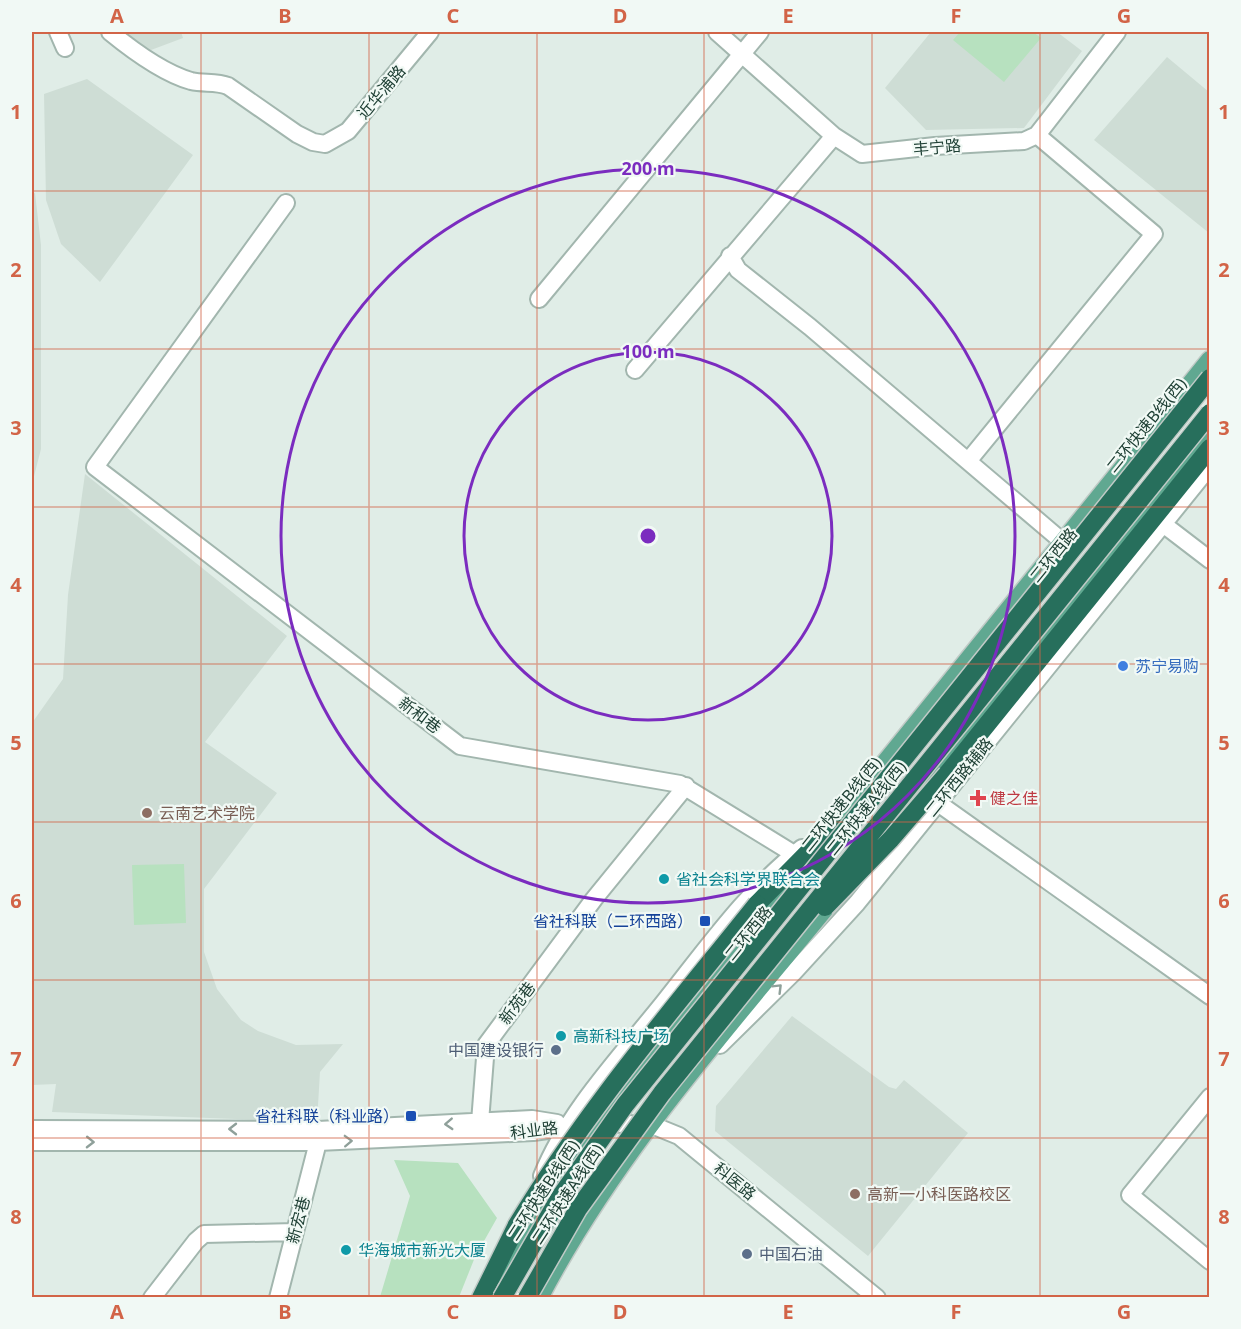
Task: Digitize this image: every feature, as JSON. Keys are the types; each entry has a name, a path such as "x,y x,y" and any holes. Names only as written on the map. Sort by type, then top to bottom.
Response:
{"highway":[{"name":"二环快速B线(西)","path":"502,1298 556,1204 625,1105 1209,378"},
{"name":"二环快速A线(西)","path":"527,1298 565,1230 608,1166 749,985 1209,413"},
{"path":"749,985 918,810 1209,448"},
{"path":"481,1298 515,1227 572,1140 627,1066 757,904 835,825"}],"main road":[{"name":"二环西路","path":"490,1298 525,1233 598,1123 1209,360"},
{"path":"539,1298 588,1215 692,1073 1209,431"}],"street":[{"path":"58,32 65,48"},
{"name":"近华浦路","path":"110,32 177,76 195,82 219,82 228,86 297,134 313,142 325,144 348,131 430,32"},
{"name":"丰宁路","path":"717,32 743,52 834,136 862,154 935,146 1024,141 1037,135"},
{"path":"539,299 760,32"},
{"path":"969,460 1154,234 1037,135 1117,32"},
{"path":"635,370 834,136"},
{"name":"新和巷","path":"286,203 95,468 460,746 686,786 794,854"},
{"path":"730,256 738,270 969,460 1063,542"},
{"name":"二环西路辅路","path":"692,1073 847,915 1209,466"},
{"path":"1162,524 1209,560"},
{"name":"新苑巷","path":"480,1122 486,1045 594,899 686,786"},
{"path":"938,803 1209,996"},
{"path":"525,1233 545,1169 569,1125 640,1032 749,897 794,854 835,825"},
{"path":"1209,1096 1130,1195 1209,1261"},
{"name":"科业路","path":"32,1129 318,1130 532,1119 569,1125"},
{"name":"科医路","path":"569,1125 598,1123 652,1125 680,1136 877,1298"},
{"name":"科业路","path":"32,1142 318,1142 533,1132 569,1125"},
{"name":"新宏巷","path":"278,1298 318,1142"},
{"path":"152,1298 195,1241 204,1234 295,1233"}],"shaded area":[{"path":"122,32 181,32 183,38 151,50"},
{"path":"931,32 1057,32 1082,51 1024,128 926,130 885,88"},
{"path":"1167,57 1209,92 1209,233 1094,140"},
{"path":"87,79 193,155 100,282 61,244 46,200 44,94"},
{"path":"35,193 41,245 41,449 32,484 32,194"},
{"name":"云南艺术学院","path":"85,474 287,636 205,742 277,793 204,889 204,952 217,989 241,1020 258,1031 296,1045 343,1044 320,1072 317,1122 52,1112 56,1084 32,1085 32,723 63,679 68,595"},
{"name":"高新一小科医路校区","path":"792,1016 889,1087 896,1089 904,1080 968,1133 868,1256 715,1131 716,1106"}],"green space":[{"path":"960,32 1033,32 1041,38 1004,82 953,40"},
{"path":"184,864 186,923 134,925 132,865"},
{"path":"394,1160 458,1163 497,1218 475,1257 459,1297 380,1297 410,1196"}],"place":[{"name":"苏宁易购","path":"1123,666"},
{"name":"健之佳","path":"978,798"},
{"name":"云南艺术学院","path":"147,813"},
{"name":"省社会科学界联合会","path":"664,879"},
{"name":"省社科联（二环西路）","path":"705,921"},
{"name":"高新科技广场","path":"561,1036"},
{"name":"中国建设银行","path":"556,1050"},
{"name":"省社科联（科业路）","path":"411,1116"},
{"name":"高新一小科医路校区","path":"855,1194"},
{"name":"华海城市新光大厦","path":"346,1250"},
{"name":"中国石油","path":"747,1254"}]}
